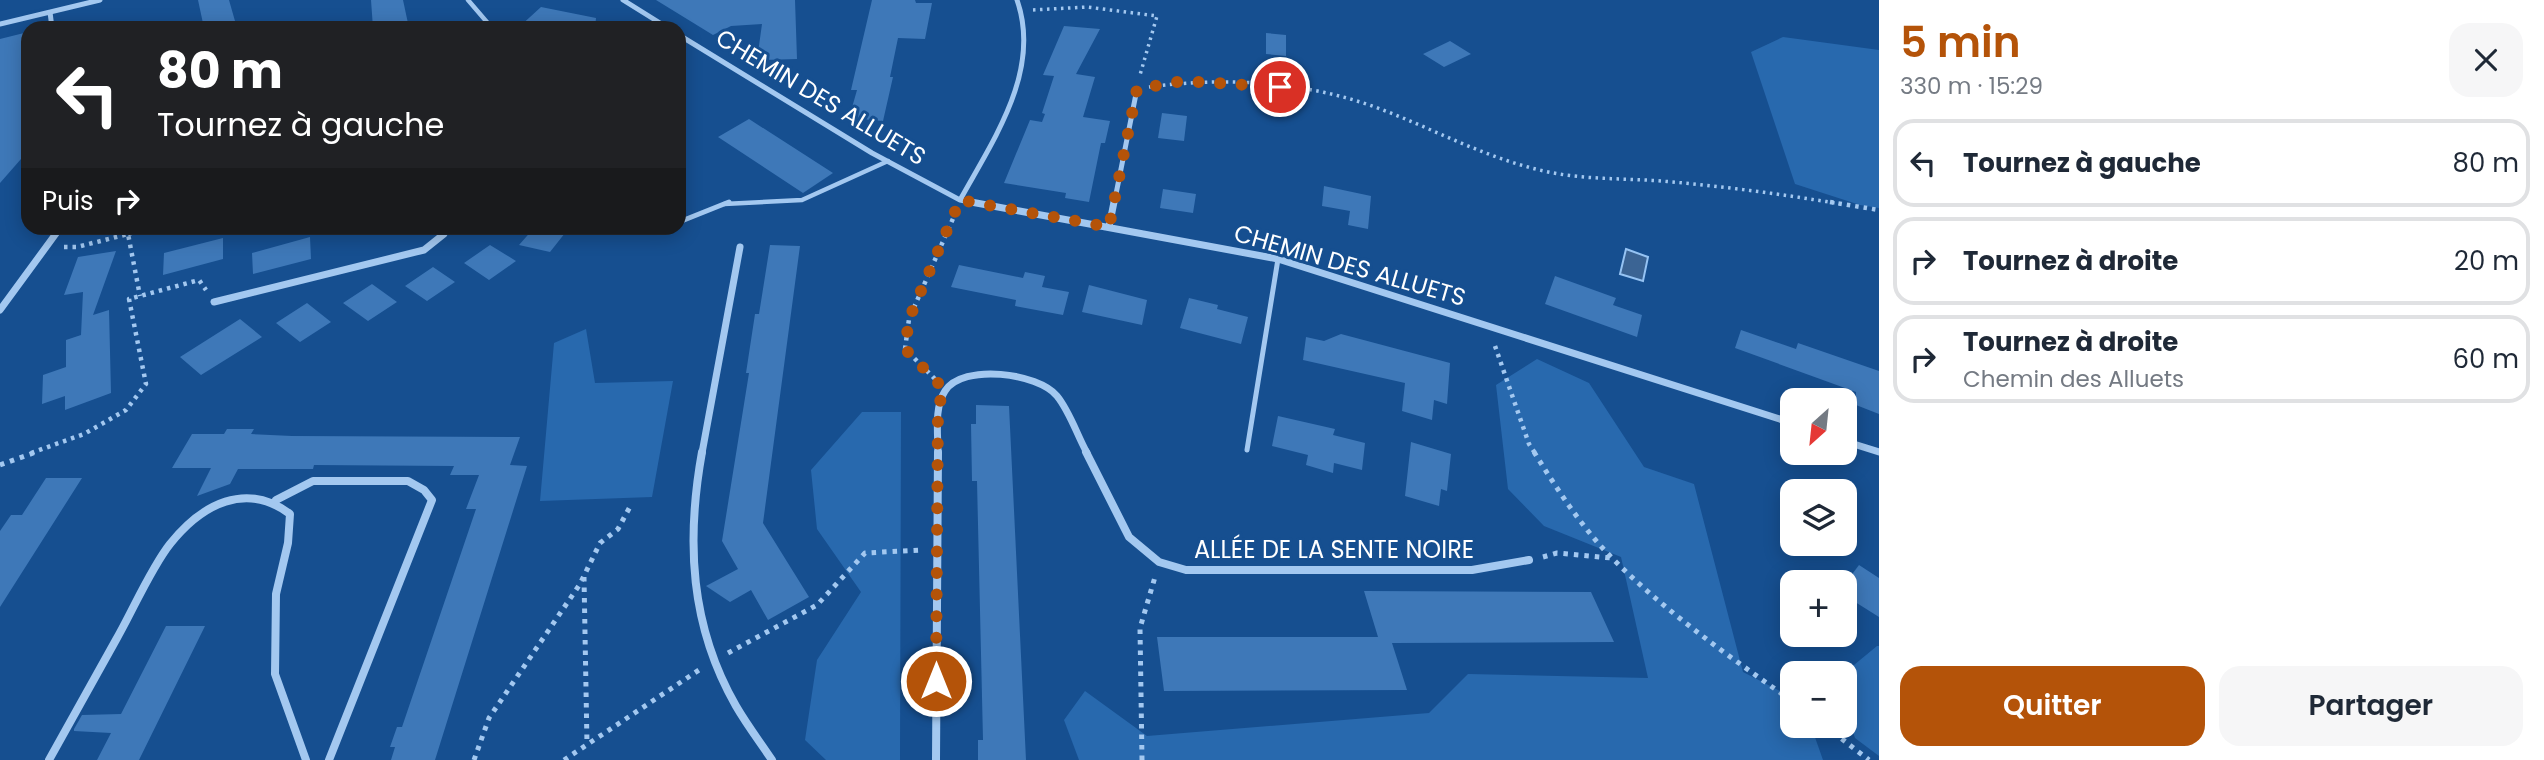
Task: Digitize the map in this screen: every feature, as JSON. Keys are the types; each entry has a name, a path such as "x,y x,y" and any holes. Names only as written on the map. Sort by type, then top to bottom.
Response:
{"street":[{"path":"0,24 100,0"},
{"path":"623,0 657,21"},
{"path":"960,200 1013,95 1023,64 1027,36 1024,12 1017,0"},
{"path":"50,12 51,21"},
{"name":"CHEMIN DES ALLUETS","path":"686,39 888,162 960,200 1278,259 1780,419"},
{"path":"1109,227 1137,89"},
{"path":"0,310 55,235"},
{"path":"214,302 424,250 443,235"},
{"path":"740,247 693,501 692,560 703,629 715,660 736,706 772,760"},
{"name":"ALLÉE DE LA SENTE NOIRE","path":"945,390 957,379 968,376 1033,379 1048,387 1058,397 1129,537 1159,562 1186,570 1472,570 1530,560"},
{"path":"936,760 938,406 945,390"},
{"path":"1857,445 1879,452"},
{"path":"276,500 313,481 408,481 425,490 432,500 330,760"},
{"path":"49,760 169,544 186,526 211,508 234,498 255,496 276,500 290,514 288,543 276,594 275,674 306,760"}],"lane":[{"path":"468,0 486,21"},
{"path":"686,219 728,202 802,200 888,162"},
{"path":"1247,450 1278,259"}],"path":[{"path":"1024,12 1064,6 1157,16 1137,89 1183,81 1307,89 1373,107 1514,163 1544,172 1742,190 1879,210"},
{"path":"945,390 905,349 909,319 960,200"},
{"path":"45,248 77,247 124,235"},
{"path":"128,235 140,296"},
{"path":"0,465 84,434 126,410 146,384 129,299 199,280 214,302"},
{"path":"1488,324 1529,444 1562,496 1612,558 1695,631 1780,692"},
{"path":"474,760 489,718 584,576 600,543 618,529 632,503"},
{"path":"564,760 715,660 817,605 865,553 937,550"},
{"path":"1530,560 1557,553 1612,558"},
{"path":"1142,760 1140,628 1159,562"},
{"path":"584,576 587,745"},
{"path":"1841,738 1869,760"}],"shaded area":[{"path":"1783,37 1879,50 1879,208 1860,205 1795,184 1751,52"},
{"path":"1626,249 1648,257 1643,281 1620,274"},
{"path":"586,329 595,383 673,381 652,497 540,501 554,343"},
{"path":"1537,359 1589,383 1644,467 1694,484 1743,672 1780,691 1780,738 1815,738 1823,760 1079,760 1064,720 1085,691 1147,736 1429,713 1468,674 1648,678 1621,557 1544,526 1508,489 1496,385"},
{"path":"862,412 901,412 900,760 826,760 805,740 817,660 861,592 817,529 811,470"},
{"path":"1879,646 1879,756 1855,738 1857,662"}],"building":[{"path":"198,0 229,0 235,21 202,21"},
{"path":"371,0 403,0 408,21 372,21"},
{"path":"656,0 795,0 797,59 757,60 762,24 731,26 713,35"},
{"path":"872,0 915,0 916,3 932,3 925,39 898,38 883,121 849,118 857,90 851,90"},
{"path":"541,7 596,18 596,21 526,21"},
{"path":"1064,26 1100,29 1076,74 1095,77 1083,117 1110,121 1105,143 1101,143 1089,202 1065,198 1066,193 1004,183 1030,120 1042,122 1045,114 1042,113 1054,76 1043,75"},
{"path":"1266,33 1286,35 1286,56 1266,54"},
{"path":"21,34 21,159 0,183 0,39"},
{"path":"1450,41 1471,54 1444,67 1423,54"},
{"path":"1162,113 1187,116 1184,141 1158,138"},
{"path":"749,119 833,173 803,193 718,137"},
{"path":"1324,186 1371,196 1368,229 1348,225 1350,211 1322,206"},
{"path":"1163,189 1196,194 1193,213 1160,208"},
{"path":"528,235 563,235 550,252 519,245"},
{"path":"310,237 311,259 253,274 252,253"},
{"path":"223,238 223,259 163,275 164,253"},
{"path":"490,245 516,261 489,280 464,263"},
{"path":"770,245 800,246 763,523 809,597 768,620 751,590 730,602 706,586 738,569 722,541 749,373 746,373 755,314 759,314"},
{"path":"116,251 93,315 109,310 111,393 65,410 65,396 42,404 43,375 66,367 66,340 81,335 83,292 64,295 78,257"},
{"path":"959,265 1023,278 1025,272 1045,276 1042,287 1069,292 1063,315 1015,306 1016,300 951,287"},
{"path":"433,267 455,282 427,301 405,286"},
{"path":"1555,276 1616,298 1613,305 1642,315 1637,337 1545,304"},
{"path":"372,284 397,302 368,321 343,303"},
{"path":"1089,285 1147,300 1142,325 1082,312"},
{"path":"1189,298 1218,305 1217,309 1248,317 1241,344 1180,328"},
{"path":"307,303 331,322 300,342 276,323"},
{"path":"240,319 262,337 201,375 180,357"},
{"path":"1741,330 1796,349 1798,343 1879,371 1879,414 1857,405 1857,388 1845,388 1735,348"},
{"path":"1341,334 1450,363 1447,404 1434,400 1432,420 1402,411 1405,383 1303,360 1306,337 1324,341"},
{"path":"976,405 1009,406 1026,760 978,760 978,740 983,740 977,481 972,481 971,424 976,424"},
{"path":"1278,416 1335,429 1333,435 1365,443 1362,470 1334,463 1333,473 1306,465 1308,455 1272,446"},
{"path":"227,429 254,429 251,434 292,436 520,437 510,465 527,466 435,760 391,760 395,747 390,747 397,727 402,727 476,509 466,509 479,475 450,475 454,466 314,465 313,469 238,469 230,484 197,496 211,468 172,468 192,434 224,434"},
{"path":"1411,442 1451,454 1447,491 1441,489 1439,506 1405,496"},
{"path":"46,478 82,478 0,607 0,531 11,515 22,515"},
{"path":"1859,565 1879,578 1879,617 1857,603 1855,570"},
{"path":"1364,591 1591,592 1614,642 1392,643 1407,690 1164,691 1157,637 1378,637"},
{"path":"166,626 205,626 139,760 97,760 111,733 74,729 82,715 121,714"}],"route":[{"path":"936,681 938,406 945,390 905,349 909,319 926,274 960,200 1109,227 1137,89 1183,81 1280,87"}]}
